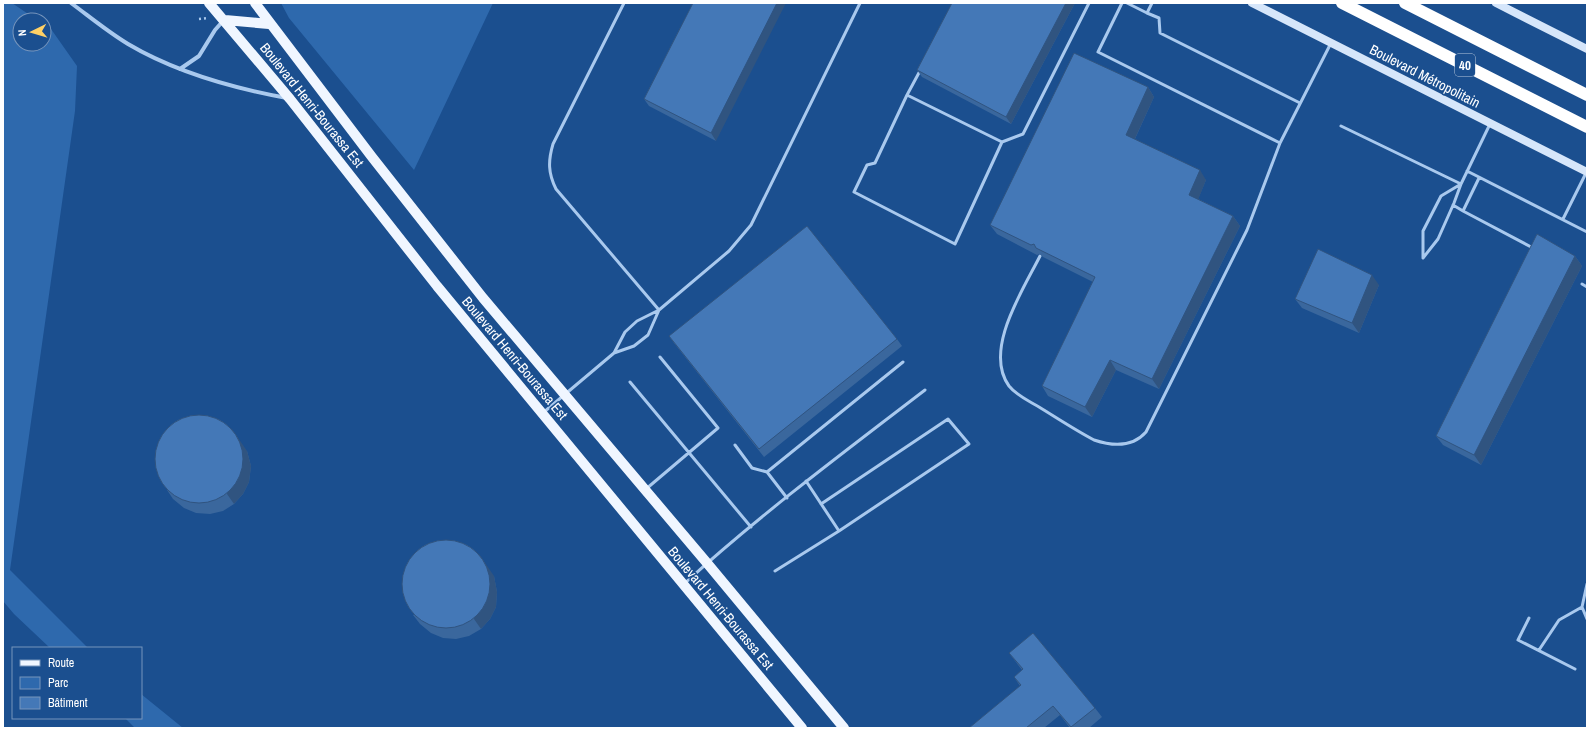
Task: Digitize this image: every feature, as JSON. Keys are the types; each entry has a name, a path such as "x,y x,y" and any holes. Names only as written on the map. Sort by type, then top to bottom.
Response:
{"highway":[{"name":"40","path":"1342,3 1587,126"},
{"name":"40","path":"1405,3 1587,95"}],"main road":[{"name":"Boulevard Henri-Bourassa Est","path":"209,3 290,99 437,286 802,728"},
{"name":"Boulevard Henri-Bourassa Est","path":"255,3 269,24 427,228 844,728"},
{"name":"Boulevard Métropolitain","path":"1252,3 1587,172"},
{"path":"1496,3 1587,49"},
{"path":"224,20 269,24"}],"street":[{"path":"71,3 126,43 180,69 202,77 261,93 290,99"},
{"path":"180,69 199,56 215,30 224,20"}],"lane":[{"path":"624,3 553,144 550,157 549,174 556,189 660,310"},
{"path":"614,353 625,332 637,321 660,310 729,251 751,225 860,3"},
{"path":"921,68 876,163 867,165 854,192 955,244 1002,142 1023,134 1089,3"},
{"path":"1122,3 1098,52 1280,143"},
{"path":"1127,3 1158,18 1160,33 1300,103"},
{"path":"1148,13 1152,3"},
{"path":"1040,256 1012,311 1003,336 1000,359 1002,370 1009,386 1022,397 1094,440 1103,443 1120,444 1136,441 1146,432 1247,230 1280,143 1331,43"},
{"path":"907,95 1002,142"},
{"path":"1461,184 1441,196 1423,231 1423,258 1438,239 1461,184 1491,123"},
{"path":"1341,126 1461,184"},
{"path":"1467,171 1587,232"},
{"path":"1562,220 1587,172"},
{"path":"1463,211 1479,178"},
{"path":"1453,206 1533,248"},
{"path":"1582,284 1587,287"},
{"path":"542,413 614,353 634,346 648,335 660,310"},
{"path":"645,490 718,428 660,357"},
{"path":"767,472 903,362"},
{"path":"630,382 751,527"},
{"path":"684,585 707,563 806,481 925,390"},
{"path":"776,571 839,531 969,444 948,419 821,504"},
{"path":"735,445 752,468 767,472 787,498"},
{"path":"806,481 839,531"},
{"path":"1587,584 1582,607 1587,619"},
{"path":"1539,650 1559,620 1582,607"},
{"path":"1529,618 1518,640 1575,668"}],"green space":[{"path":"3,3 12,3 25,12 12,12 12,52 52,52 52,30 77,66 75,111 10,570 87,647 49,647 14,614 3,601"},
{"path":"281,3 493,3 414,170 289,18"},
{"path":"142,695 183,728 135,728 126,719 142,719"}],"building":[{"path":"693,3 777,3 711,133 644,99"},
{"path":"952,3 1066,3 1006,117 917,70"},
{"path":"1074,53 1148,87 1126,135 1200,170 1189,195 1233,216 1152,379 1110,360 1085,407 1042,386 1095,277 1036,248 1034,244 1031,245 990,225"},
{"path":"807,226 897,339 759,449 669,336"},
{"path":"1537,234 1575,256 1474,455 1436,436"},
{"path":"1318,249 1372,275 1352,323 1295,299"},
{"path":"199,415 216,418 224,422 236,434 240,442 243,459 240,476 236,484 224,496 216,500 199,503 182,500 174,496 162,484 158,476 155,459 158,442 162,434 174,422 182,418"},
{"path":"446,540 463,543 471,547 483,559 487,567 490,584 487,601 483,609 471,621 463,625 446,628 429,625 421,621 409,609 405,601 402,584 405,567 409,559 421,547 429,543"},
{"path":"1033,633 1095,708 1071,727 1053,706 1026,728 969,728 1021,685 1014,677 1023,669 1009,653"}]}
